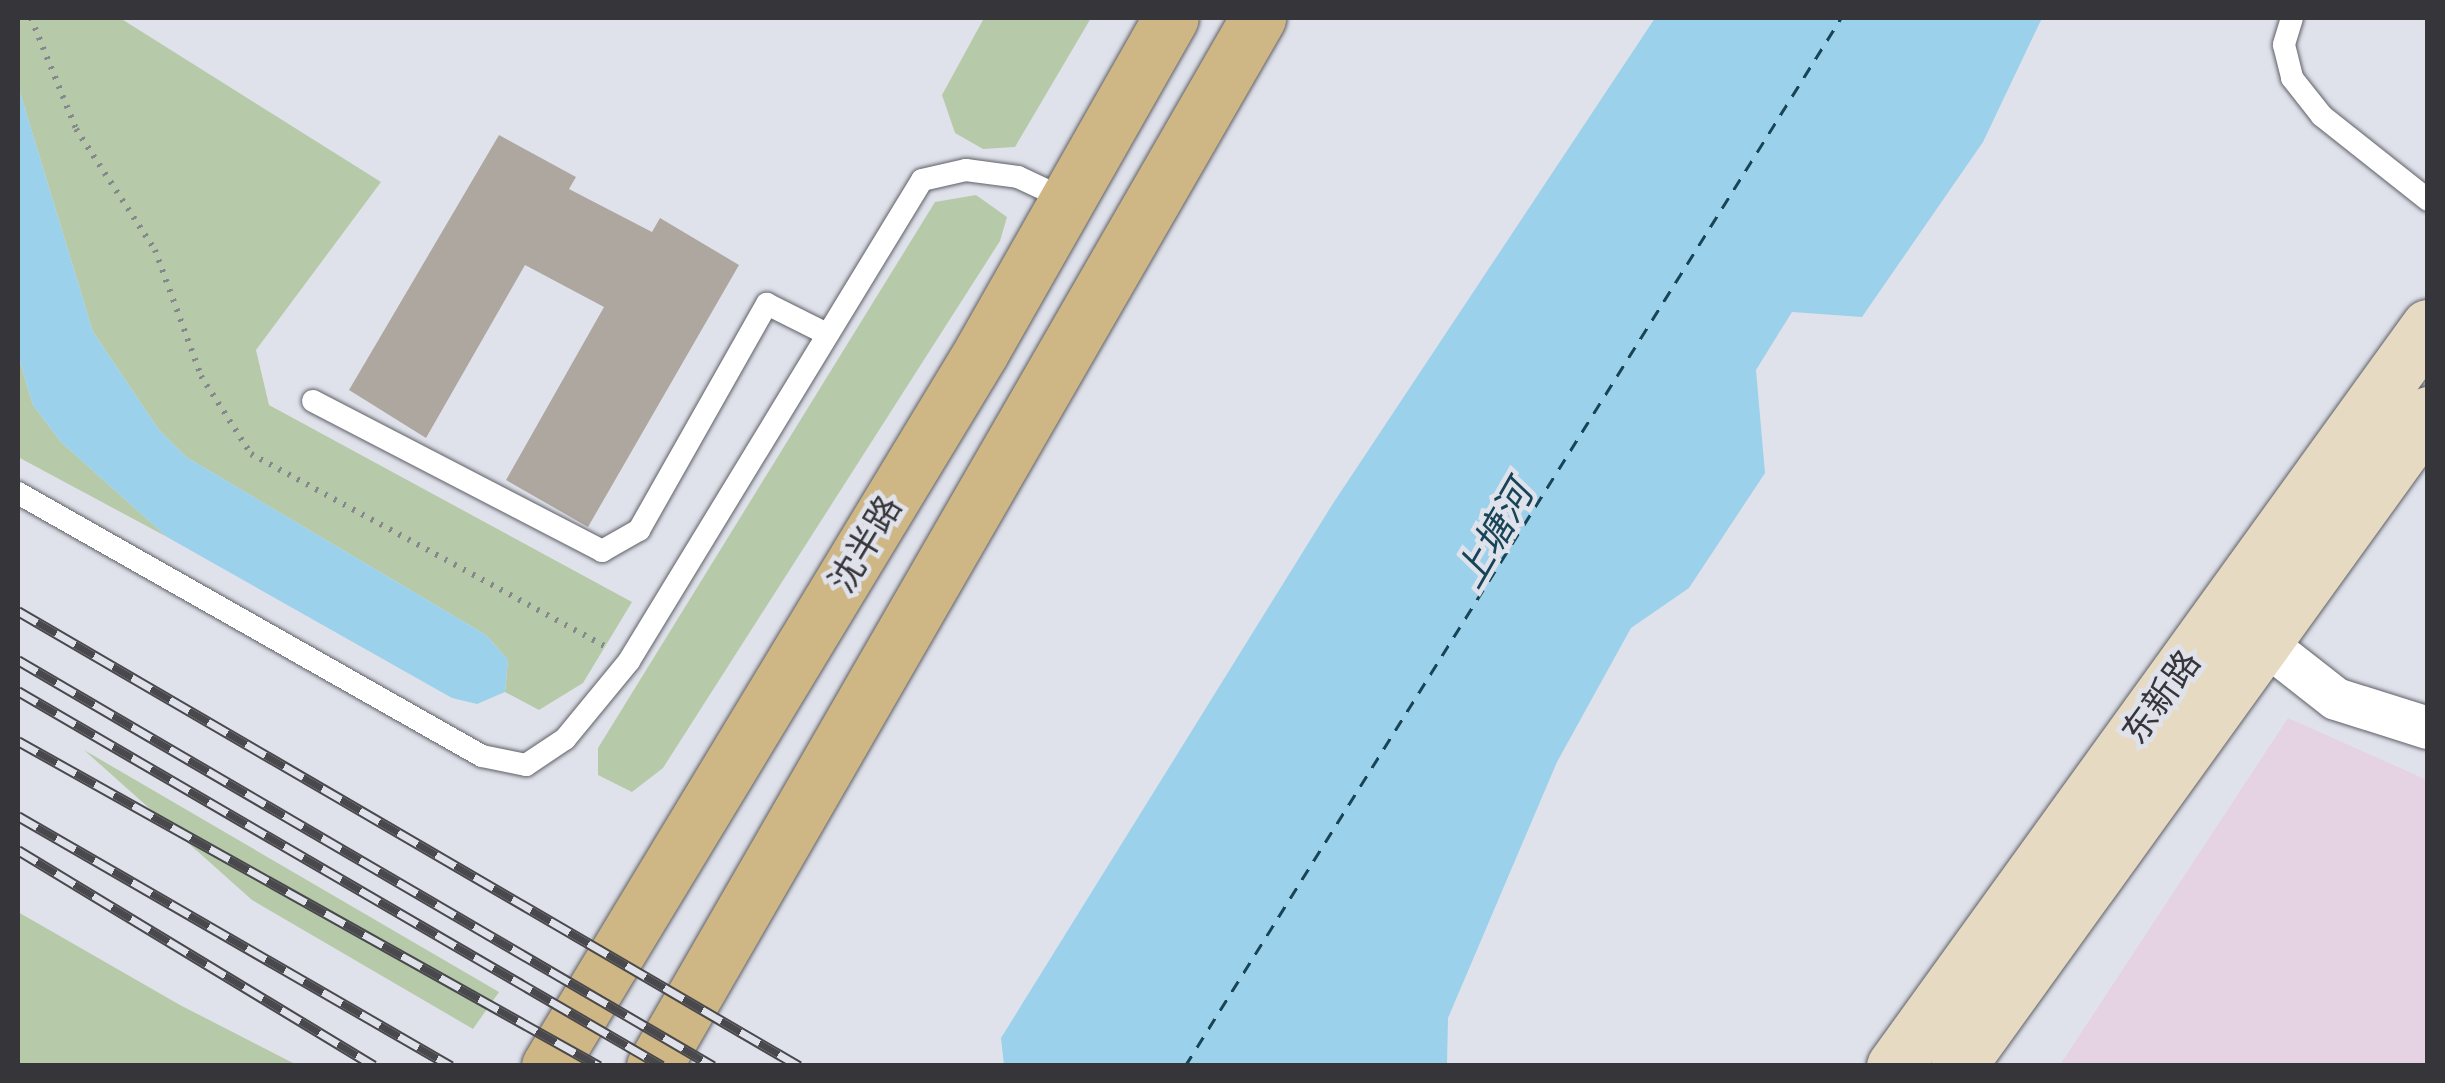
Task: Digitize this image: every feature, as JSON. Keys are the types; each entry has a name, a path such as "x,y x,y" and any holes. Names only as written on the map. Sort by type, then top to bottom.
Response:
{"main road":[{"name":"沈半路","path":"549,1066 1067,200 1171,18"},
{"path":"654,1066 1258,18"},
{"name":"东新路","path":"1958,1066 2243,626 2428,328"},
{"name":"东新路","path":"1894,1066 2243,626 2428,414"}],"street":[{"path":"2243,626 2336,700 2428,728"}],"lane":[{"path":"2292,18 2284,46 2292,78 2322,116 2428,200"},
{"path":"18,494 482,756 526,765 564,740 628,661 922,180 966,170 1018,177 1067,200"},
{"path":"313,401 602,551 638,530 766,304 827,334"}],"path":[{"path":"32,18 76,129 155,250 201,376 251,454 628,661"}],"shaded area":[{"path":"2288,718 2427,780 2427,1065 2060,1065"}],"green space":[{"path":"18,18 120,18 381,182 256,350 269,405 632,602 583,683 539,710 505,692 508,660 486,635 186,457 159,430 93,332 18,86"},
{"path":"984,18 1091,18 1015,147 983,149 955,133 942,95"},
{"path":"976,195 1007,217 1000,241 663,768 632,792 598,775 598,748 935,202"},
{"path":"18,355 33,405 61,442 167,537 18,457"},
{"path":"84,750 499,992 473,1029 252,900"},
{"path":"18,912 180,1005 297,1065 18,1065"}],"water":[{"name":"上塘河","path":"1655,18 2042,18 1983,142 1862,317 1792,312 1756,370 1765,473 1689,588 1631,628 1557,762 1448,1018 1447,1065 1004,1065 1001,1038 1332,505"},
{"path":"18,86 93,332 159,430 186,457 486,635 508,660 505,692 477,704 452,698 167,537 61,442 33,405 18,355"}],"building":[{"path":"499,135 576,177 569,189 652,232 660,218 739,265 588,527 506,480 604,307 525,265 426,438 349,390"}],"ferry route":[{"path":"1185,1066 1841,18"}],"railway":[{"path":"18,611 799,1066"},
{"path":"18,660 713,1066"},
{"path":"18,691 662,1066"},
{"path":"18,741 599,1066"},
{"path":"18,816 451,1066"},
{"path":"18,850 374,1066"}]}
